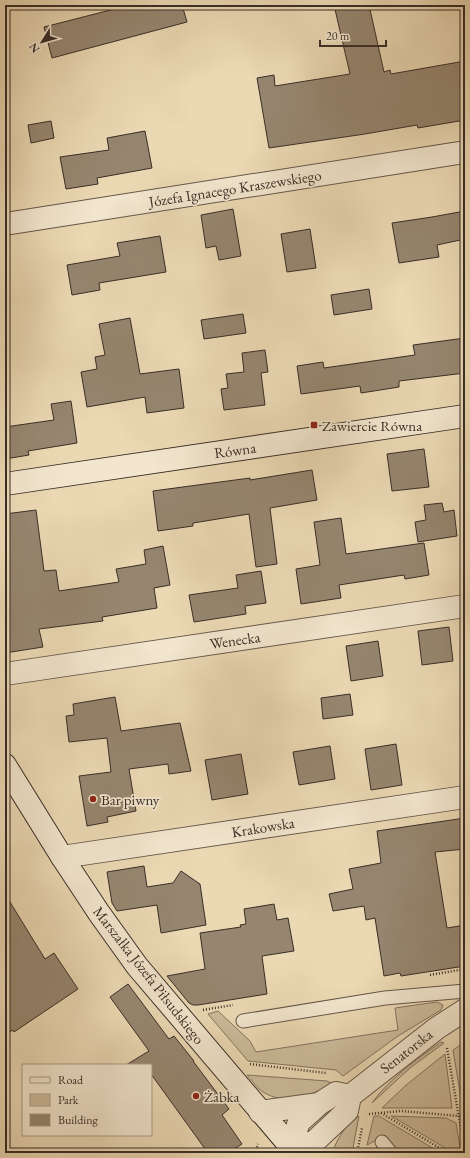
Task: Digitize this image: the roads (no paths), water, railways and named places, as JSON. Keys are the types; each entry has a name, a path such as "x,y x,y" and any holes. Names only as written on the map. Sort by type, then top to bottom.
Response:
{"street":[{"name":"Józefa Ignacego Kraszewskiego","path":"5,224 465,152"},
{"name":"Równa","path":"5,484 465,416"},
{"name":"Wenecka","path":"5,674 465,606"},
{"name":"Marszałka Józefa Piłsudskiego","path":"5,766 62,858 137,966 260,1112 290,1151"},
{"name":"Krakowska","path":"62,858 465,797"},
{"name":"Senatorska","path":"350,1096 436,1028 465,1010"},
{"path":"336,1094 350,1096 347,1111 314,1142 290,1151 300,1122 319,1104 336,1094"},
{"path":"260,1112 319,1104"}],"lane":[{"path":"242,1021 385,998 465,991"},
{"path":"382,1142 391,1153"}],"place":[{"name":"Zawiercie Równa","path":"314,425"},
{"name":"Bar piwny","path":"93,799"},
{"name":"Żabka","path":"196,1096"}]}
